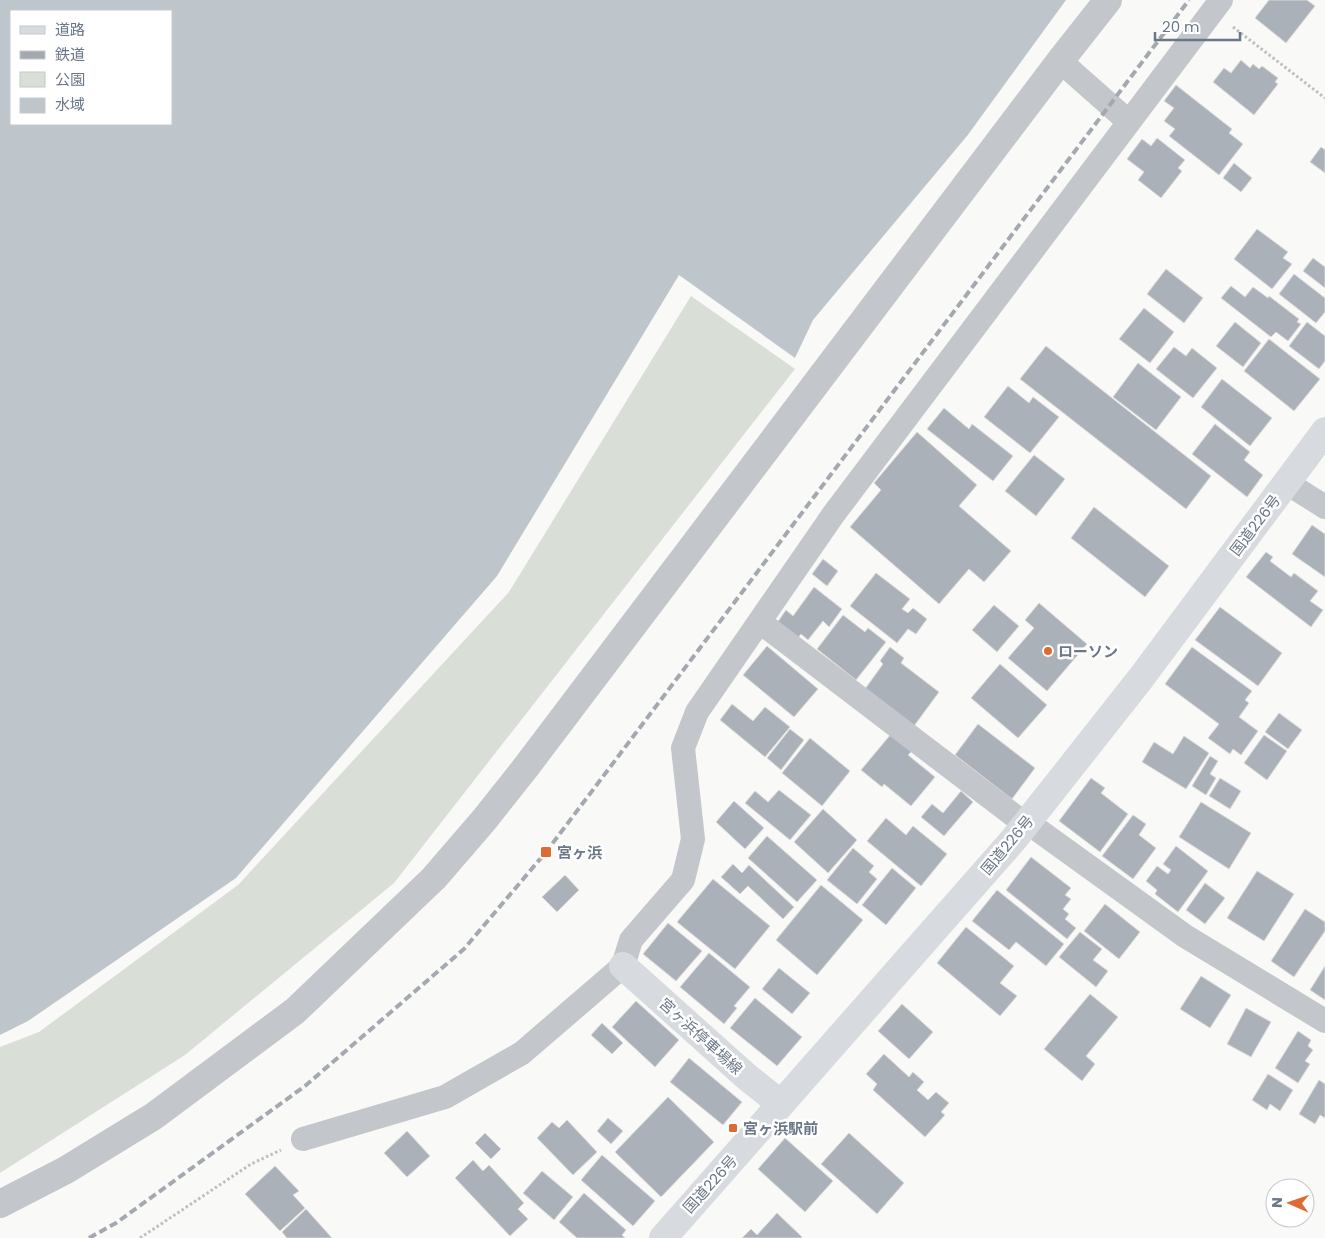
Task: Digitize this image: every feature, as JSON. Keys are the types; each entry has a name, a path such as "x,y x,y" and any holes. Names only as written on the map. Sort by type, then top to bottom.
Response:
{"main road":[{"name":"国道226号","path":"663,1238 1026,823 1141,678 1325,431"},
{"name":"宮ヶ浜停車場線","path":"623,966 746,1077 781,1104"}],"street":[{"path":"0,1204 66,1170 154,1116 295,1011 434,878 526,767 1108,0"},
{"path":"303,1139 445,1098 522,1053 623,966 631,940 683,880 693,839 683,748 697,712 833,515 1217,6"},
{"path":"1060,61 1129,122"},
{"path":"1287,483 1325,507"},
{"path":"760,622 1026,823 1185,936 1325,1021"}],"path":[{"path":"1217,6 1325,98"},
{"path":"140,1238 251,1164 303,1139"}],"green space":[{"path":"691,296 795,369 394,883 185,1055 0,1173 0,1047 39,1032 238,885 509,592"}],"water":[{"path":"0,0 1066,0 967,136 813,320 795,358 679,275 497,576 236,878 28,1021 0,1035"}],"building":[{"path":"1269,0 1307,0 1315,6 1286,43 1255,18"},
{"path":"1241,60 1250,68 1253,64 1259,69 1262,66 1278,78 1275,82 1278,84 1254,115 1213,82 1224,68 1231,73"},
{"path":"1176,85 1232,129 1229,133 1243,144 1219,175 1169,136 1175,129 1164,121 1174,108 1164,101"},
{"path":"1157,138 1185,160 1178,168 1182,171 1161,198 1138,180 1144,172 1127,159 1142,139 1151,146"},
{"path":"1321,147 1325,150 1325,173 1310,162"},
{"path":"1234,163 1252,178 1241,192 1223,178"},
{"path":"1257,229 1288,252 1283,258 1292,264 1272,289 1234,259"},
{"path":"1313,258 1325,267 1325,288 1303,271"},
{"path":"1166,269 1203,298 1184,323 1147,294"},
{"path":"1294,274 1325,298 1325,312 1316,323 1279,294"},
{"path":"1231,286 1245,297 1253,287 1268,298 1269,296 1299,319 1297,322 1301,324 1288,341 1276,332 1271,337 1221,298"},
{"path":"1144,308 1174,332 1150,363 1119,339"},
{"path":"1235,322 1261,343 1243,367 1216,346"},
{"path":"1307,322 1325,336 1325,361 1319,369 1289,346"},
{"path":"1269,339 1320,379 1294,411 1244,371"},
{"path":"1046,346 1211,476 1186,509 1020,379"},
{"path":"1174,347 1186,356 1192,348 1217,368 1193,398 1156,369"},
{"path":"1138,363 1181,397 1156,430 1113,397"},
{"path":"1222,379 1272,418 1250,446 1201,407"},
{"path":"1008,386 1029,403 1033,397 1059,417 1030,453 984,417"},
{"path":"944,408 969,429 972,424 1013,456 993,481 927,429"},
{"path":"1215,424 1250,452 1244,460 1263,475 1247,497 1192,454"},
{"path":"917,432 977,485 959,506 1011,551 984,582 969,569 939,604 850,527 881,490 874,483"},
{"path":"1034,455 1065,479 1036,516 1005,491"},
{"path":"1094,507 1169,566 1145,597 1071,538"},
{"path":"1312,525 1325,534 1325,577 1292,554"},
{"path":"1266,552 1273,557 1270,561 1291,577 1294,573 1318,591 1310,601 1323,610 1311,627 1246,577"},
{"path":"823,559 838,571 827,586 812,574"},
{"path":"876,573 910,599 902,609 908,613 913,608 927,619 916,634 908,629 897,643 850,606"},
{"path":"814,587 842,609 829,627 823,621 808,640 801,634 797,639 777,623 786,610 793,616"},
{"name":"ローソン","path":"1039,603 1087,644 1047,691 1008,658 1034,628 1025,620"},
{"path":"994,605 1019,626 997,652 972,630"},
{"path":"1220,607 1282,653 1258,686 1195,640"},
{"path":"843,615 865,632 868,628 886,642 856,680 817,649"},
{"path":"767,646 818,689 794,717 743,675"},
{"path":"890,647 904,658 901,663 939,692 914,726 865,689 883,664 880,661"},
{"path":"1192,647 1252,691 1245,700 1249,703 1239,717 1258,731 1241,755 1233,749 1230,754 1208,738 1219,724 1165,684"},
{"path":"1000,664 1047,705 1018,738 971,698"},
{"path":"732,704 753,721 765,707 790,727 765,757 720,720"},
{"path":"1279,713 1302,730 1288,749 1265,732"},
{"path":"978,724 1035,768 1012,799 955,755"},
{"path":"790,729 804,740 781,770 767,758"},
{"path":"891,734 912,751 908,755 935,777 911,806 884,784 882,787 861,770"},
{"path":"1264,735 1287,751 1267,780 1244,763"},
{"path":"1184,736 1209,753 1186,789 1142,762 1154,742 1173,754"},
{"path":"810,738 850,771 822,806 782,773"},
{"path":"1210,756 1218,761 1210,774 1216,778 1206,795 1192,786"},
{"path":"1091,778 1105,788 1101,793 1128,814 1100,852 1059,821"},
{"path":"1220,778 1241,791 1230,809 1209,796"},
{"path":"779,790 811,815 790,840 745,803 755,791 768,802"},
{"path":"961,791 973,802 944,836 921,817 932,804 943,813"},
{"path":"734,801 764,828 745,849 716,822"},
{"path":"1201,802 1251,833 1229,869 1179,837"},
{"path":"823,809 857,840 828,873 794,842"},
{"path":"1133,815 1146,824 1139,835 1156,848 1133,879 1102,856"},
{"path":"886,818 906,835 913,826 947,854 921,886 867,841"},
{"path":"767,836 817,880 797,902 748,858"},
{"path":"1176,846 1208,871 1178,912 1155,894 1157,890 1146,881 1157,866 1168,874 1171,870 1163,864"},
{"path":"853,848 874,866 869,872 877,879 857,904 827,880"},
{"path":"1031,857 1071,888 1065,895 1071,899 1063,909 1069,914 1065,919 1076,928 1067,939 1006,890"},
{"path":"733,864 742,873 749,865 794,907 783,919 748,886 740,894 721,877"},
{"path":"892,868 916,888 886,925 862,905"},
{"path":"1257,871 1294,894 1264,941 1227,918"},
{"path":"565,875 579,890 557,912 542,897"},
{"path":"713,879 770,926 735,969 677,922"},
{"path":"1205,883 1225,898 1205,924 1186,910"},
{"path":"821,885 863,920 817,975 776,940"},
{"path":"997,890 1064,944 1046,966 1016,942 1009,950 972,921"},
{"path":"1105,904 1140,932 1119,959 1084,931"},
{"path":"1305,909 1325,922 1325,931 1294,977 1271,961"},
{"path":"668,923 702,951 676,981 643,954"},
{"path":"966,927 1014,966 1000,983 1017,996 1000,1016 937,963"},
{"path":"1080,932 1102,949 1093,960 1108,971 1096,987 1059,957"},
{"path":"709,953 750,987 734,1006 737,1008 724,1024 680,987"},
{"path":"1325,966 1325,1000 1310,990"},
{"path":"779,968 810,993 792,1014 762,989"},
{"path":"1201,976 1231,995 1210,1028 1180,1009"},
{"path":"1090,994 1118,1017 1086,1056 1095,1064 1082,1081 1044,1049"},
{"path":"755,998 802,1037 777,1066 730,1028"},
{"path":"636,1001 679,1040 655,1067 612,1027"},
{"path":"902,1004 933,1032 909,1059 878,1031"},
{"path":"1246,1008 1271,1022 1251,1057 1227,1044"},
{"path":"602,1023 623,1043 612,1054 591,1035"},
{"path":"1298,1031 1311,1040 1308,1046 1313,1050 1305,1061 1310,1064 1298,1083 1275,1068"},
{"path":"884,1054 909,1077 913,1072 924,1082 917,1090 928,1100 936,1092 949,1103 941,1112 945,1115 925,1137 873,1090 877,1084 866,1074"},
{"path":"689,1058 742,1102 723,1125 670,1082"},
{"path":"1268,1074 1293,1090 1280,1111 1270,1104 1267,1110 1252,1100"},
{"path":"1319,1080 1325,1084 1325,1118 1320,1115 1315,1124 1299,1114"},
{"path":"668,1097 714,1142 661,1197 615,1152"},
{"path":"608,1118 623,1131 611,1144 597,1131"},
{"path":"567,1120 597,1152 573,1175 537,1138 552,1122 559,1128"},
{"path":"407,1131 430,1156 407,1177 384,1153"},
{"path":"485,1133 501,1149 491,1159 475,1143"},
{"path":"849,1133 904,1183 877,1214 821,1164"},
{"path":"785,1138 833,1181 805,1212 758,1169"},
{"path":"602,1155 655,1201 633,1226 581,1180"},
{"path":"473,1160 483,1171 489,1165 524,1203 518,1209 528,1219 510,1236 455,1178"},
{"path":"275,1166 299,1191 293,1195 305,1208 280,1231 245,1194"},
{"path":"542,1171 573,1197 554,1220 523,1193"},
{"path":"584,1193 626,1230 622,1235 625,1238 577,1238 559,1222"},
{"path":"306,1209 332,1238 287,1238 282,1232"},
{"path":"777,1213 801,1238 742,1238 751,1229 757,1235"}],"railway":[{"path":"89,1238 116,1223 305,1086 464,949 546,852 1189,0"}],"place":[{"name":"ローソン","path":"1048,651"},
{"name":"宮ヶ浜","path":"546,852"},
{"name":"宮ヶ浜駅前","path":"733,1128"}]}
